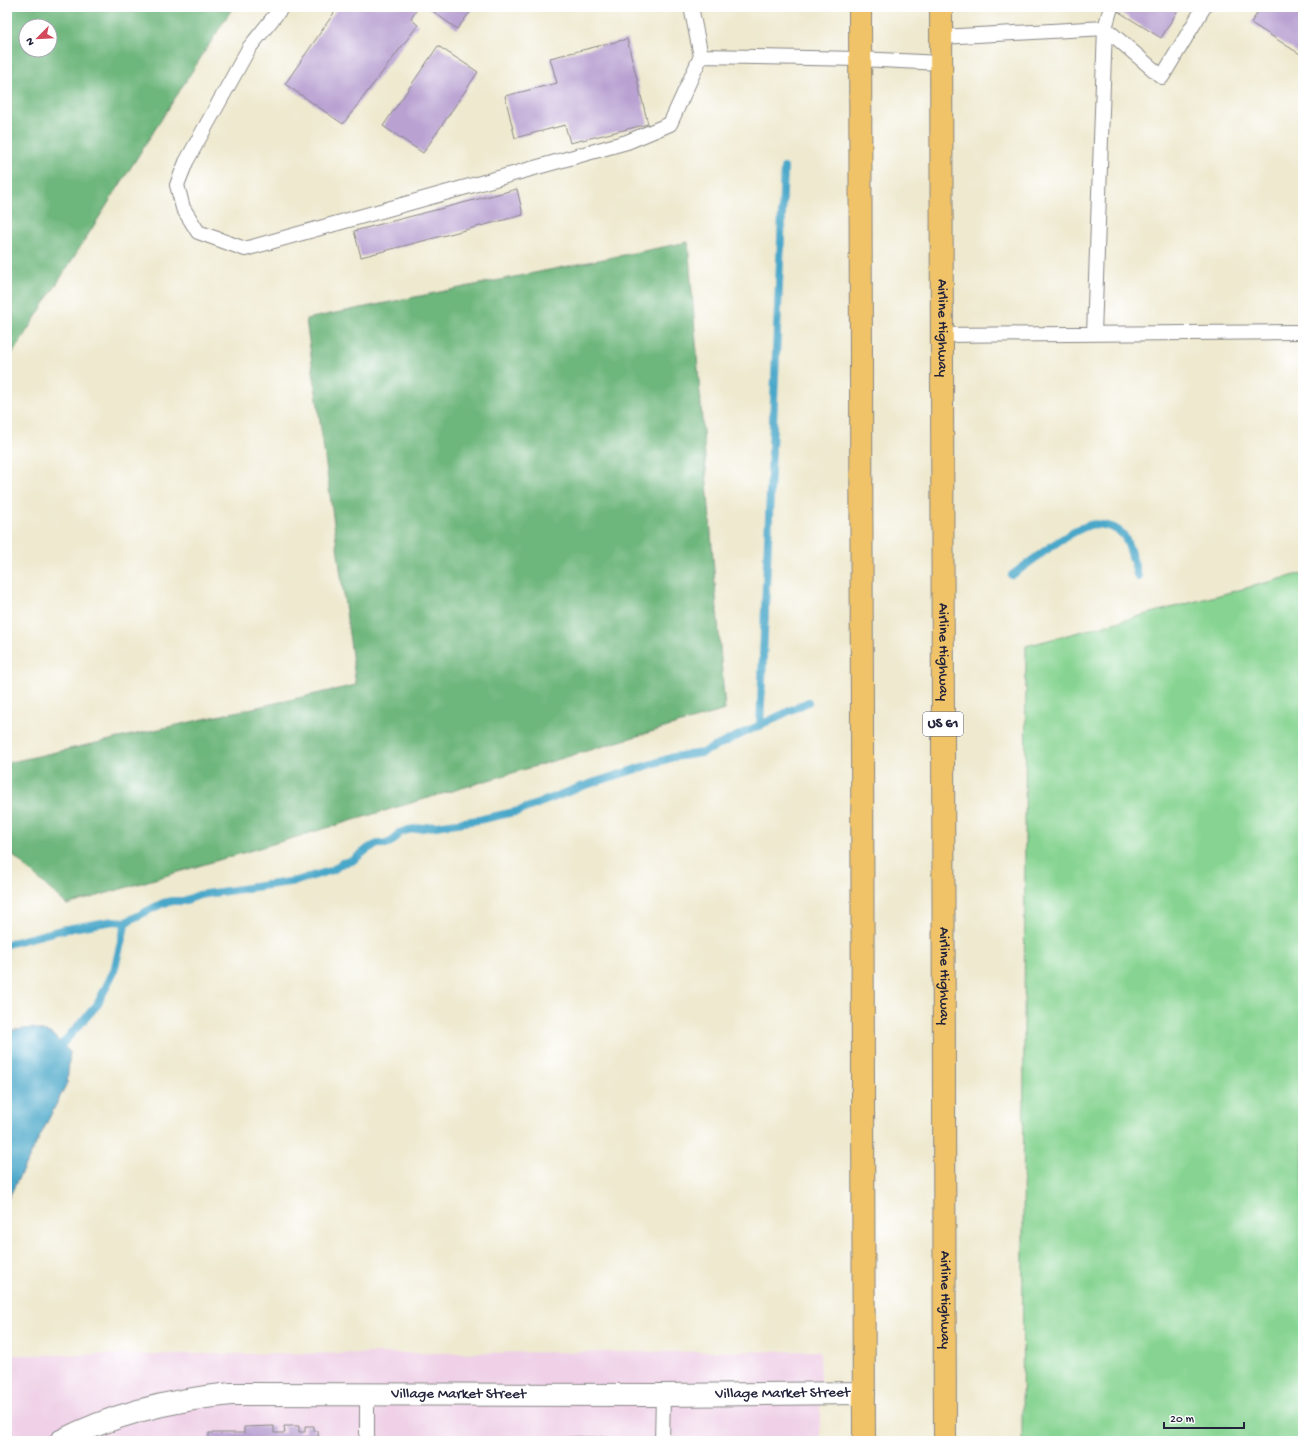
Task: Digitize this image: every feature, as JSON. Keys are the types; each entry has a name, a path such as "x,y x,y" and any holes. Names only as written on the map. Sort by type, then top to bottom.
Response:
{"highway":[{"path":"860,7 864,1441"},
{"name":"Airline Highway","path":"941,7 945,1441"}],"street":[{"name":"Village Market Street","path":"61,1441 110,1419 156,1405 231,1394 663,1395 864,1393"}],"lane":[{"path":"282,7 249,48 186,162 177,185 183,208 198,232 245,249 627,142 670,124 701,56 690,7"},
{"path":"1094,334 1105,28 1111,7"},
{"path":"941,37 1105,28 1162,77 1204,7"},
{"path":"701,56 860,59 941,63"},
{"path":"942,335 1303,332"},
{"path":"367,1394 367,1441"},
{"path":"662,1441 663,1395"}],"shaded area":[{"path":"820,1351 820,1441 7,1441 7,1355"}],"green space":[{"path":"7,7 233,7 7,362"},
{"path":"688,242 725,710 67,905 7,850 7,763 356,685 306,319"},
{"path":"1303,573 1303,1441 1022,1441 1026,646"}],"water":[{"path":"32,1028 52,1034 70,1052 67,1083 7,1201 7,1031"}],"building":[{"path":"338,7 418,7 411,19 418,25 343,124 285,84"},
{"path":"427,7 474,7 457,29"},
{"path":"1111,7 1180,7 1161,38"},
{"path":"1261,7 1303,7 1303,56 1251,23"},
{"path":"627,39 648,124 570,143 565,125 515,138 505,96 557,83 550,58"},
{"path":"438,46 478,72 423,153 383,126"},
{"path":"517,189 523,215 361,257 354,231"},
{"path":"274,1426 274,1433 285,1433 284,1426 299,1426 299,1432 305,1432 305,1426 314,1426 314,1431 318,1431 318,1441 209,1441 209,1433 244,1433 244,1427"},
{"path":"569,1437 595,1437 595,1441 569,1441"},
{"path":"600,1437 608,1437 608,1441 600,1441"}],"waterway":[{"path":"760,726 784,168"},
{"path":"1012,575 1068,535 1087,526 1096,524 1112,527 1124,536 1130,549 1138,577"},
{"path":"7,944 61,930 113,921 126,922 163,903 184,901 199,895 296,881 333,870 342,863 352,861 369,848 378,844 387,844 394,840 399,833 408,830 478,820 519,811 583,786 674,757 702,753 808,702"},
{"path":"62,1044 97,1005 114,971 126,922"}]}
